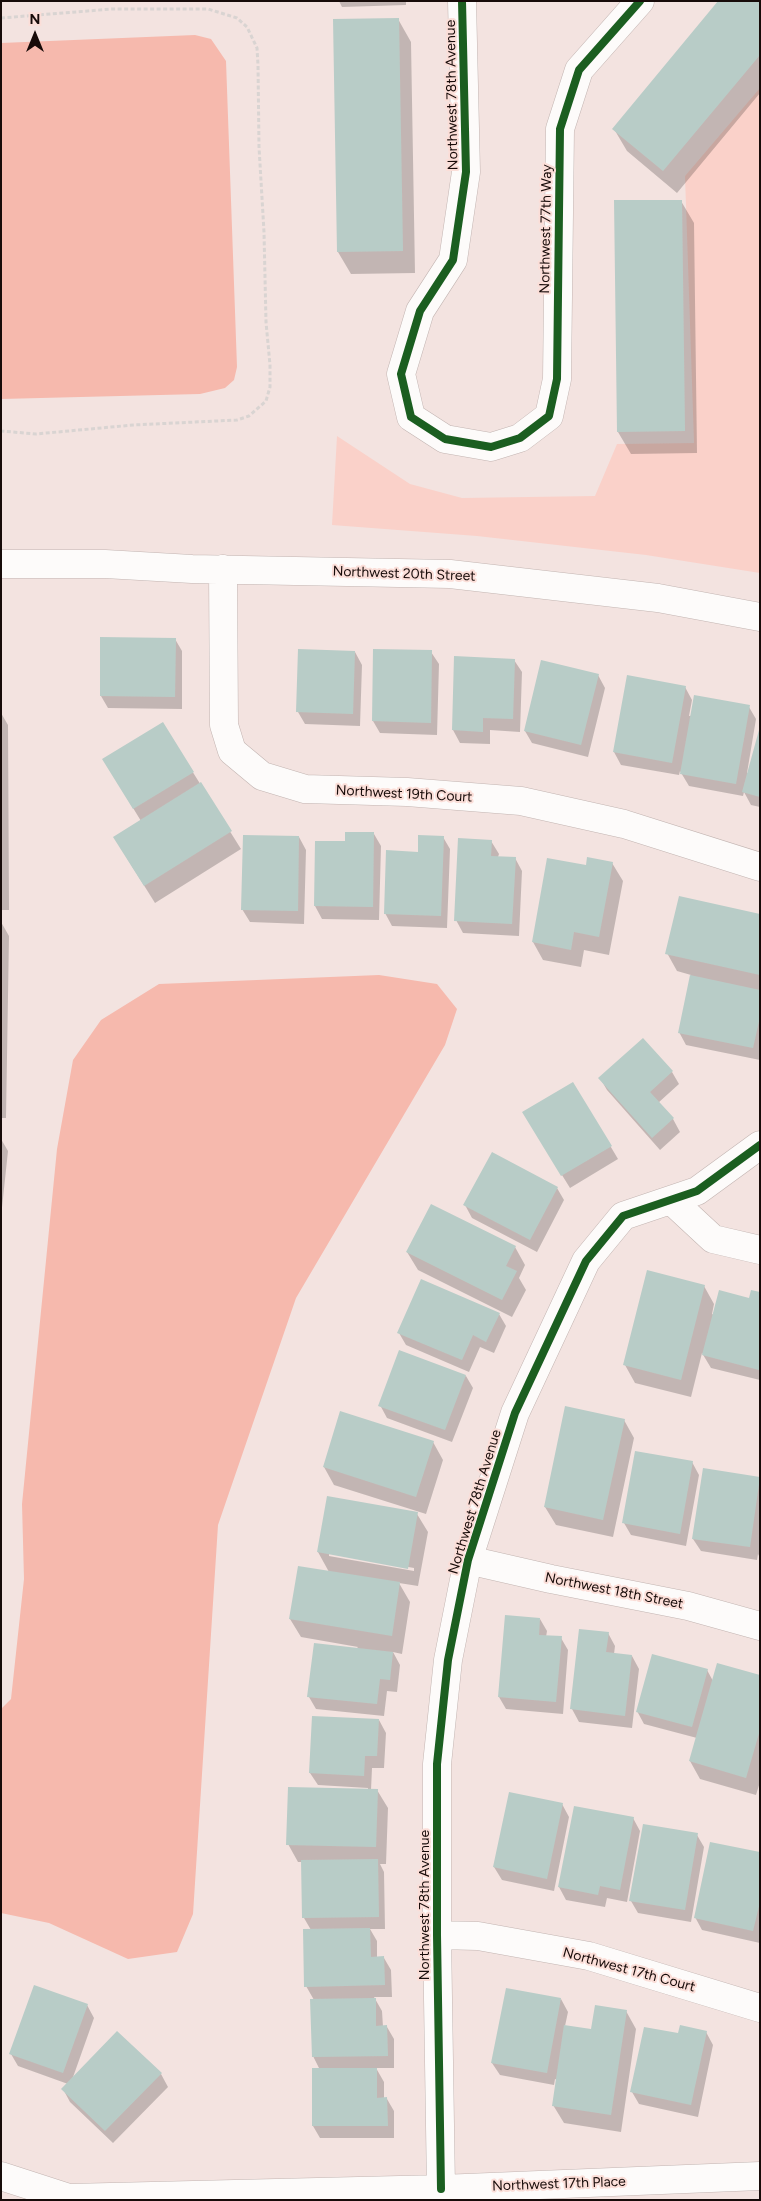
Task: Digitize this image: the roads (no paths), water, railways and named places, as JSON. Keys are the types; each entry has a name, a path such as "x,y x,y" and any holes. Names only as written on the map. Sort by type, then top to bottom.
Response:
{"street":[{"name":"Northwest 78th Avenue","path":"462,1 466,172 453,260 420,311 401,374 411,417 445,439 490,447"},
{"name":"Northwest 77th Way","path":"490,447 520,438 549,416 557,379 560,129 579,70 640,1"},
{"name":"Northwest 20th Street","path":"1,564 105,564 223,569 450,574 658,598 760,617"},
{"name":"Northwest 20th Street","path":"1,581 105,564"},
{"name":"Northwest 19th Court","path":"223,569 224,726 232,750 262,776 305,790 407,792 521,801 624,824 760,867"},
{"name":"Northwest 78th Avenue","path":"441,2188 437,1935 437,1764 448,1660 468,1560 515,1413 586,1261 623,1216 697,1191 760,1145"},
{"path":"671,1200 713,1239 760,1250"},
{"name":"Northwest 18th Street","path":"468,1560 551,1579 688,1606 760,1626"},
{"name":"Northwest 17th Court","path":"437,1935 478,1936 588,1956 760,2008"},
{"name":"Northwest 17th Place","path":"1,2176 69,2198 441,2188 760,2176"}]}
